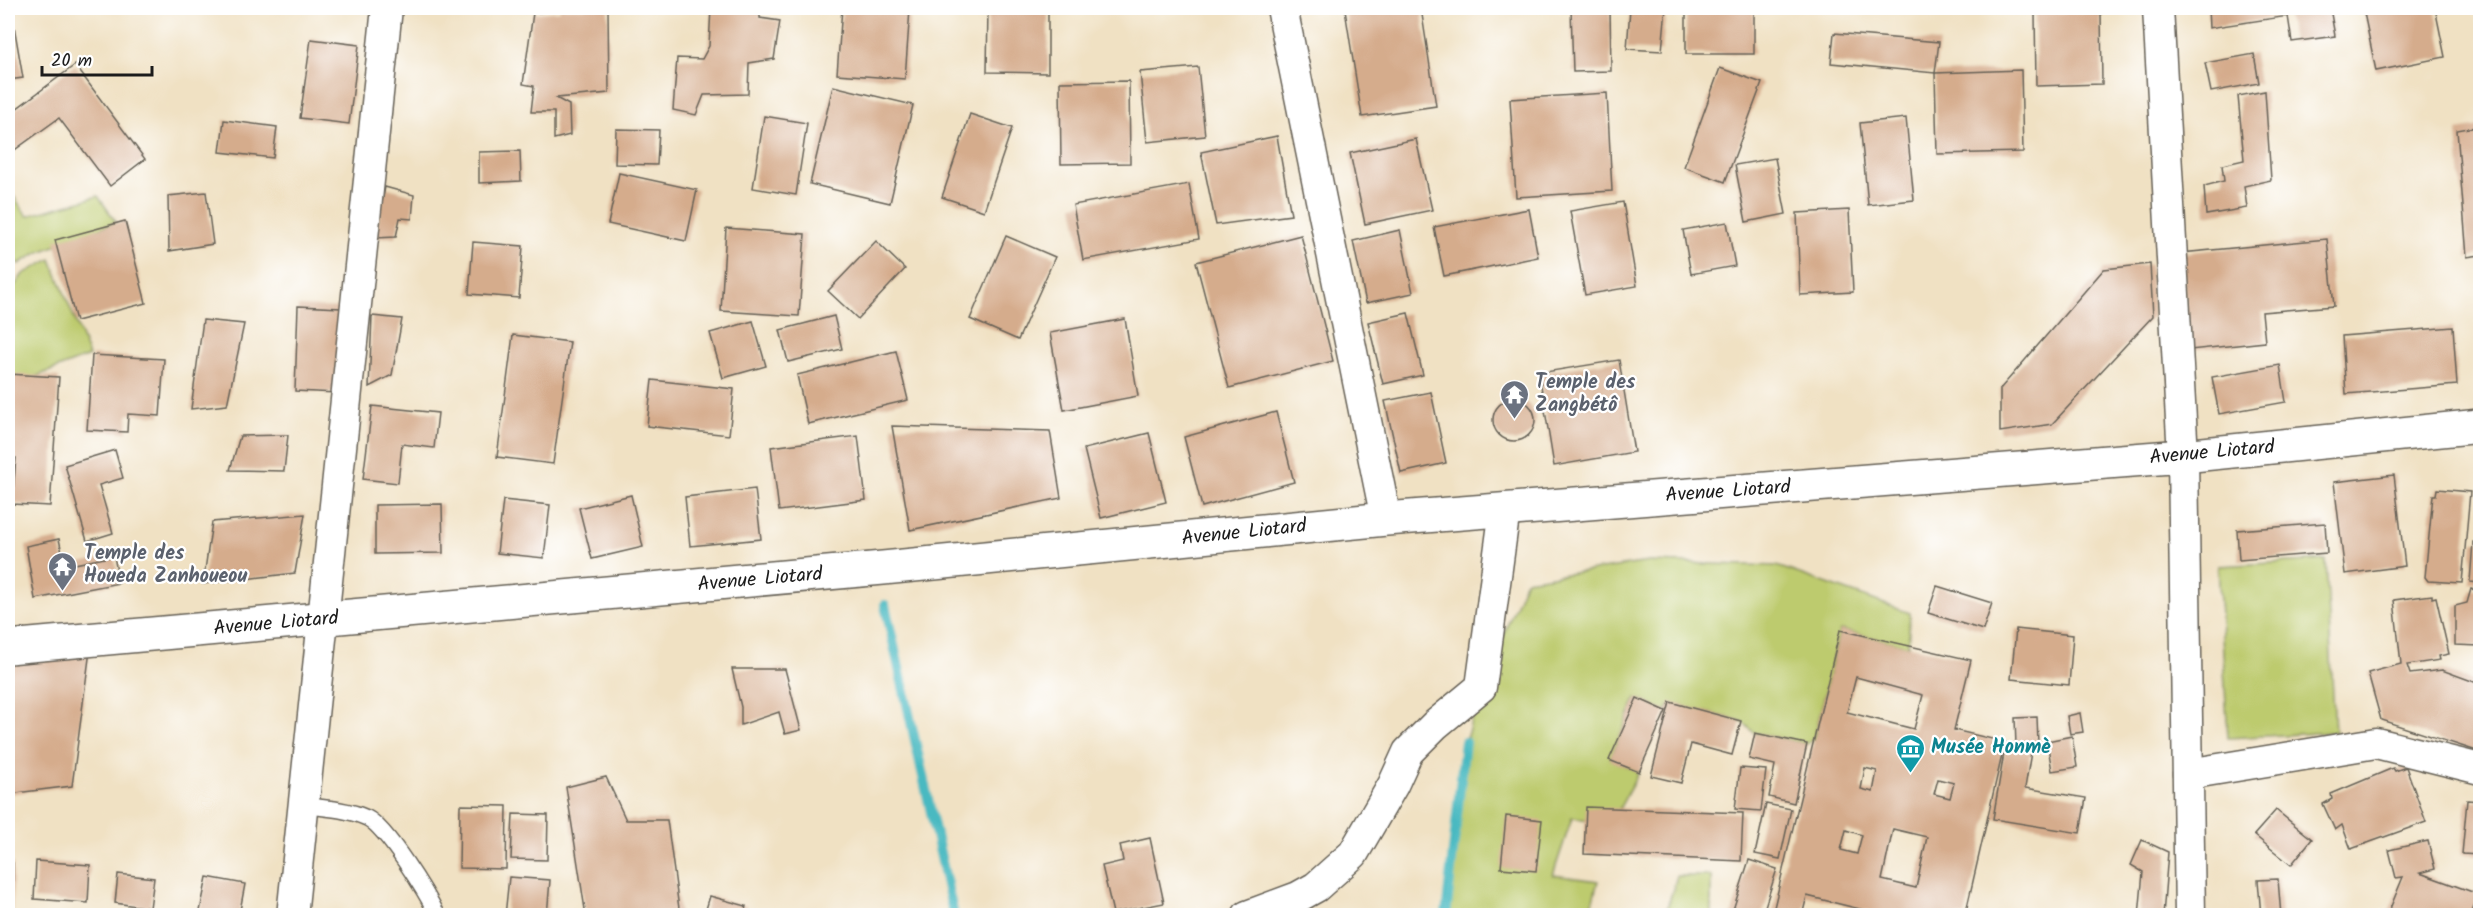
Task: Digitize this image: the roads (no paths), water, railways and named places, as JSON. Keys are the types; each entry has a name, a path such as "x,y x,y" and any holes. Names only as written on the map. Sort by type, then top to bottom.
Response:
{"street":[{"path":"292,915 387,8"},
{"path":"1282,8 1386,519"},
{"path":"2158,8 2183,456 2190,915"},
{"name":"Avenue Liotard","path":"8,647 323,620 1386,519 2183,456 2481,426"},
{"path":"1247,915 1298,897 1316,887 1353,854 1393,785 1408,752 1435,725 1482,687 1505,509"},
{"path":"2188,774 2376,743 2481,769"}],"lane":[{"path":"304,806 341,809 370,819 419,880 438,915"}],"waterway":[{"path":"885,605 954,916"},
{"path":"1446,916 1465,742"}],"place":[{"name":"Temple des Zangbétô","path":"1514,420"},
{"name":"Temple des Houeda Zanhoueou","path":"63,592"},
{"name":"Musée Honmè","path":"1910,774"}]}
